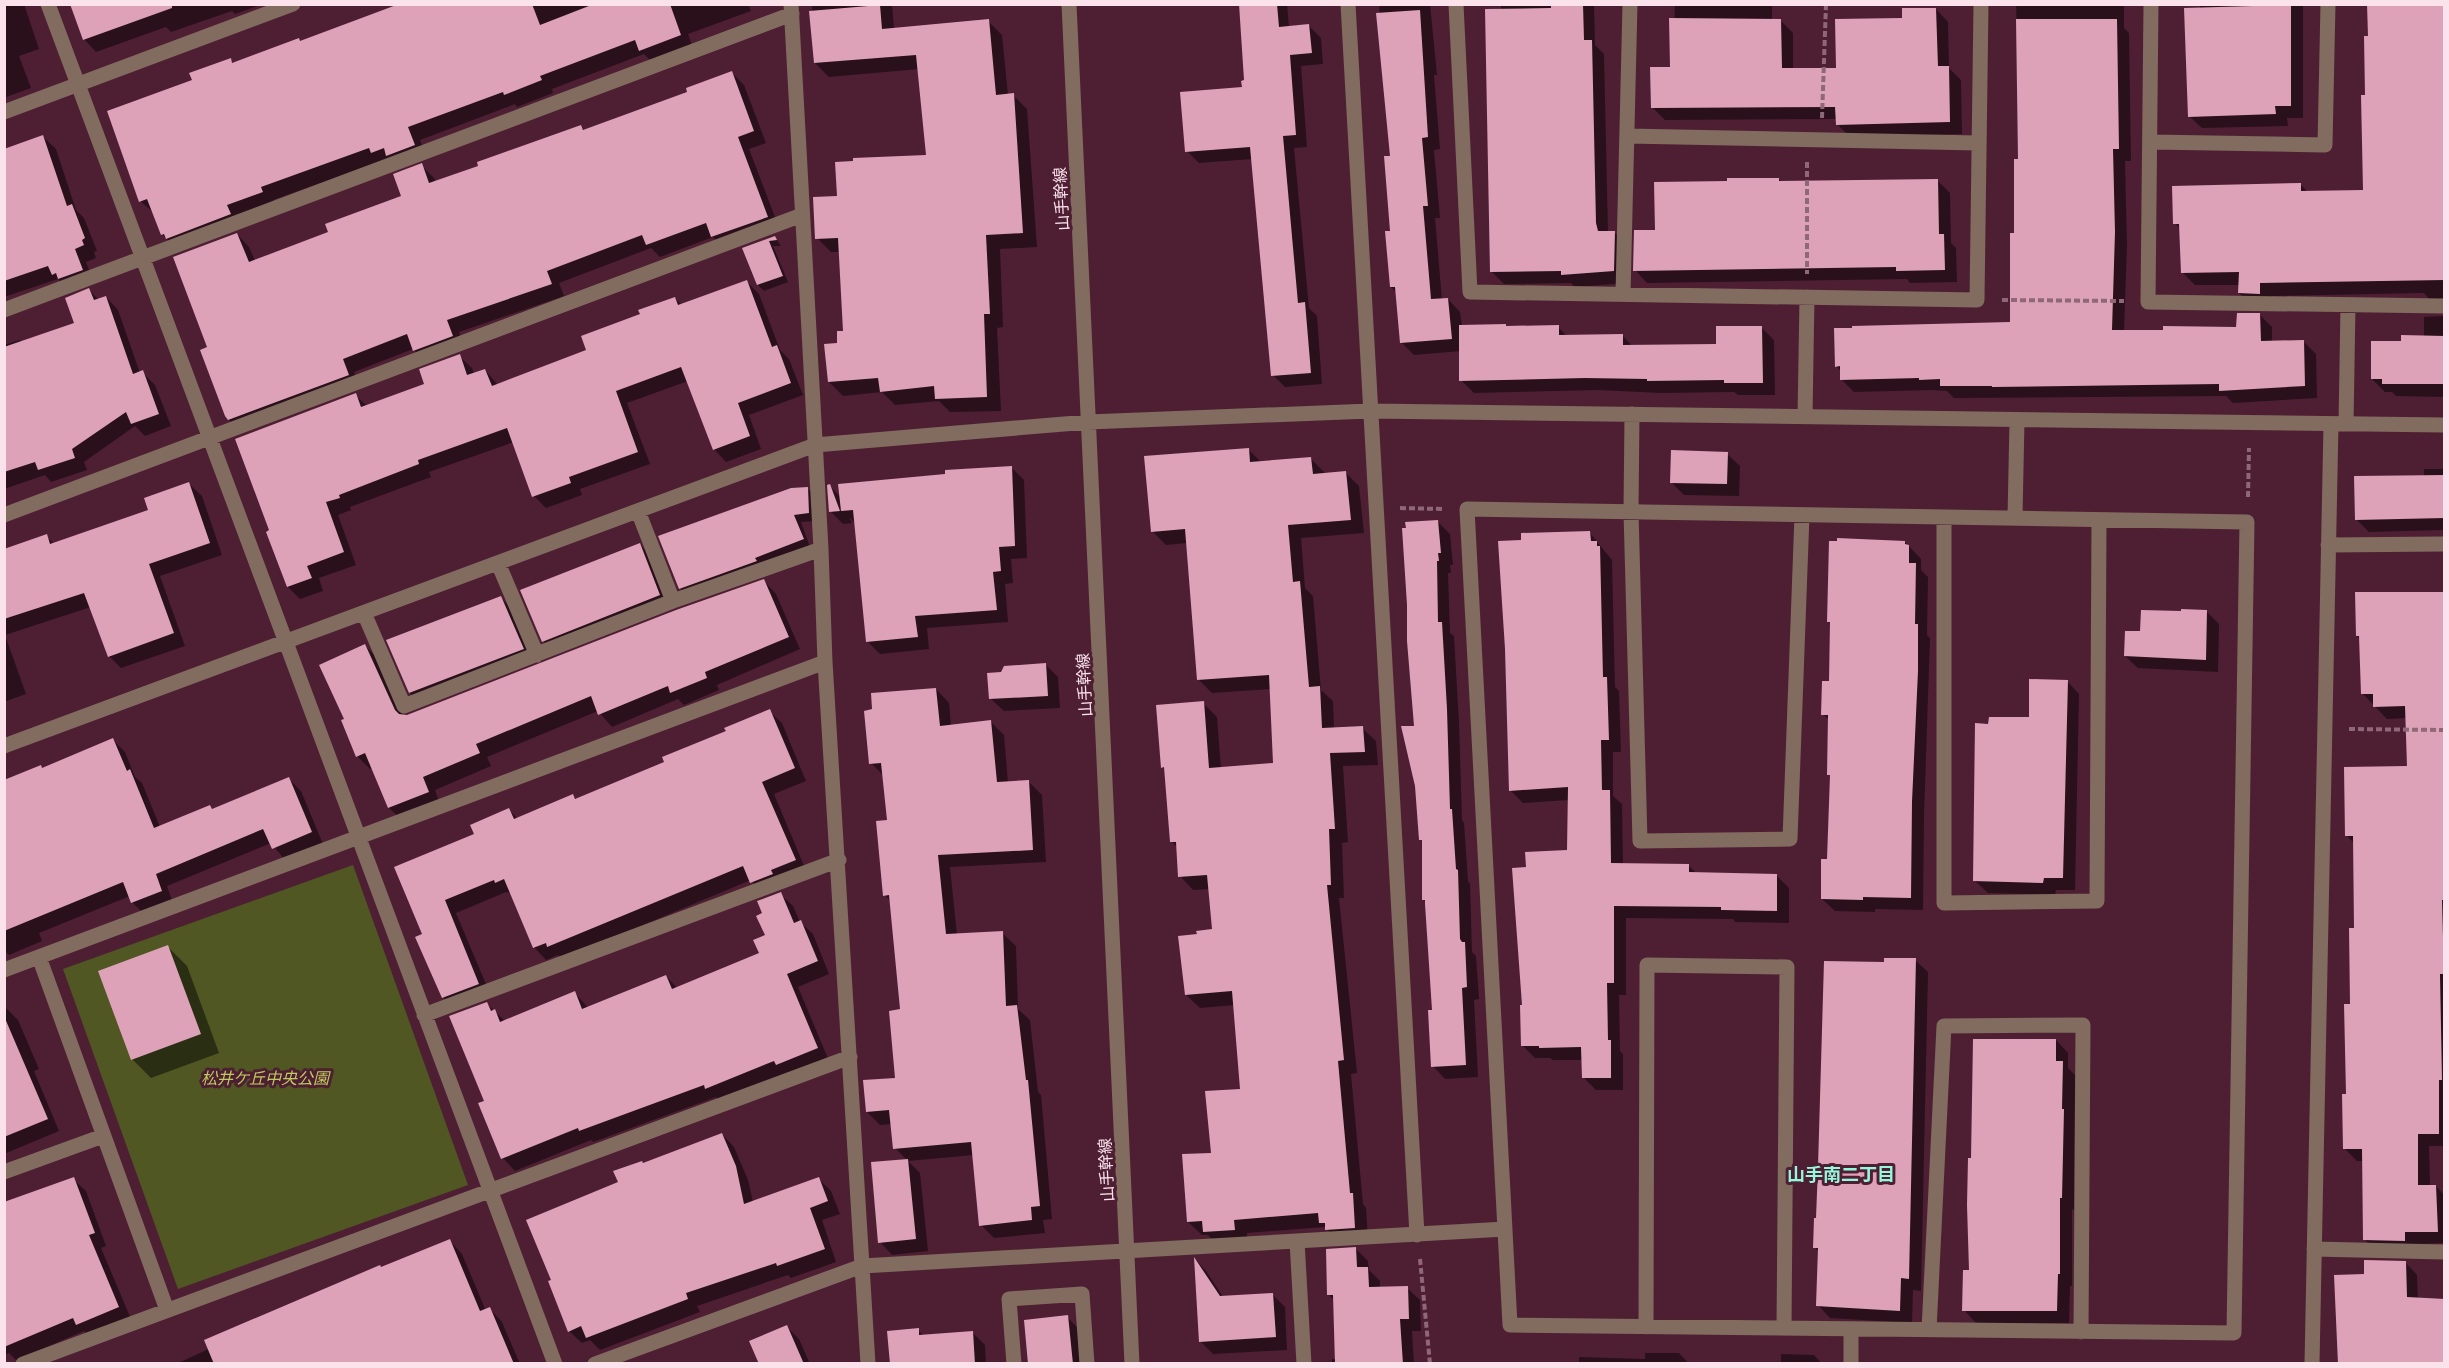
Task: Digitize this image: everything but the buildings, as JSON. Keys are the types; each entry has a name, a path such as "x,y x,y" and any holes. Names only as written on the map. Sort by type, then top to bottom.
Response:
{"street":[{"path":"48,4 555,1364"},
{"path":"4,112 293,4"},
{"name":"山手幹線","path":"1069,4 1132,1364"},
{"path":"1348,4 1417,1234"},
{"path":"1456,4 1470,292 1977,300 1981,4"},
{"path":"1623,294 1630,4"},
{"path":"2151,4 2148,302 2445,306"},
{"path":"2151,142 2325,145 2328,4"},
{"path":"4,310 791,9 821,549 825,662 839,860 868,1364"},
{"path":"1627,136 1978,143"},
{"path":"4,515 802,215"},
{"path":"1805,417 1807,297"},
{"path":"2312,1364 2328,545 2348,305"},
{"path":"4,746 815,445 1088,422 1370,411 2445,425"},
{"path":"1632,414 1631,512 1640,841 1790,839 1802,515"},
{"path":"2015,518 2017,420"},
{"path":"1467,509 2247,522 2234,1334 1510,1325 1467,509"},
{"path":"638,511 673,601"},
{"path":"1944,517 1944,903 2097,901 2099,520"},
{"path":"2328,545 2445,544"},
{"path":"364,612 404,706 673,601 821,549"},
{"path":"498,562 537,655"},
{"path":"4,970 825,662"},
{"path":"424,1015 839,860"},
{"path":"39,957 167,1310"},
{"path":"1646,1327 1647,965 1787,967 1784,1328"},
{"path":"1929,1330 1944,1026 2083,1025 2081,1332"},
{"path":"23,1364 850,1058"},
{"path":"4,1172 102,1136"},
{"path":"595,1364 862,1266 1505,1230"},
{"path":"1297,1241 1304,1364"},
{"path":"2314,1249 2445,1252"},
{"path":"1014,1364 1009,1299 1082,1294 1087,1364"},
{"path":"1851,1329 1851,1364"}],"path":[{"path":"1807,297 1814,140 1826,4"},
{"path":"1977,300 2148,302"},
{"path":"2247,522 2249,423"},
{"path":"1375,508 1467,509"},
{"path":"2324,729 2445,730"},
{"path":"1417,1234 1430,1364"}],"green space":[{"name":"松井ケ丘中央公園","path":"353,865 468,1185 178,1289 63,969"}],"district":[{"name":"山手南二丁目","path":"1841,1173"}]}
